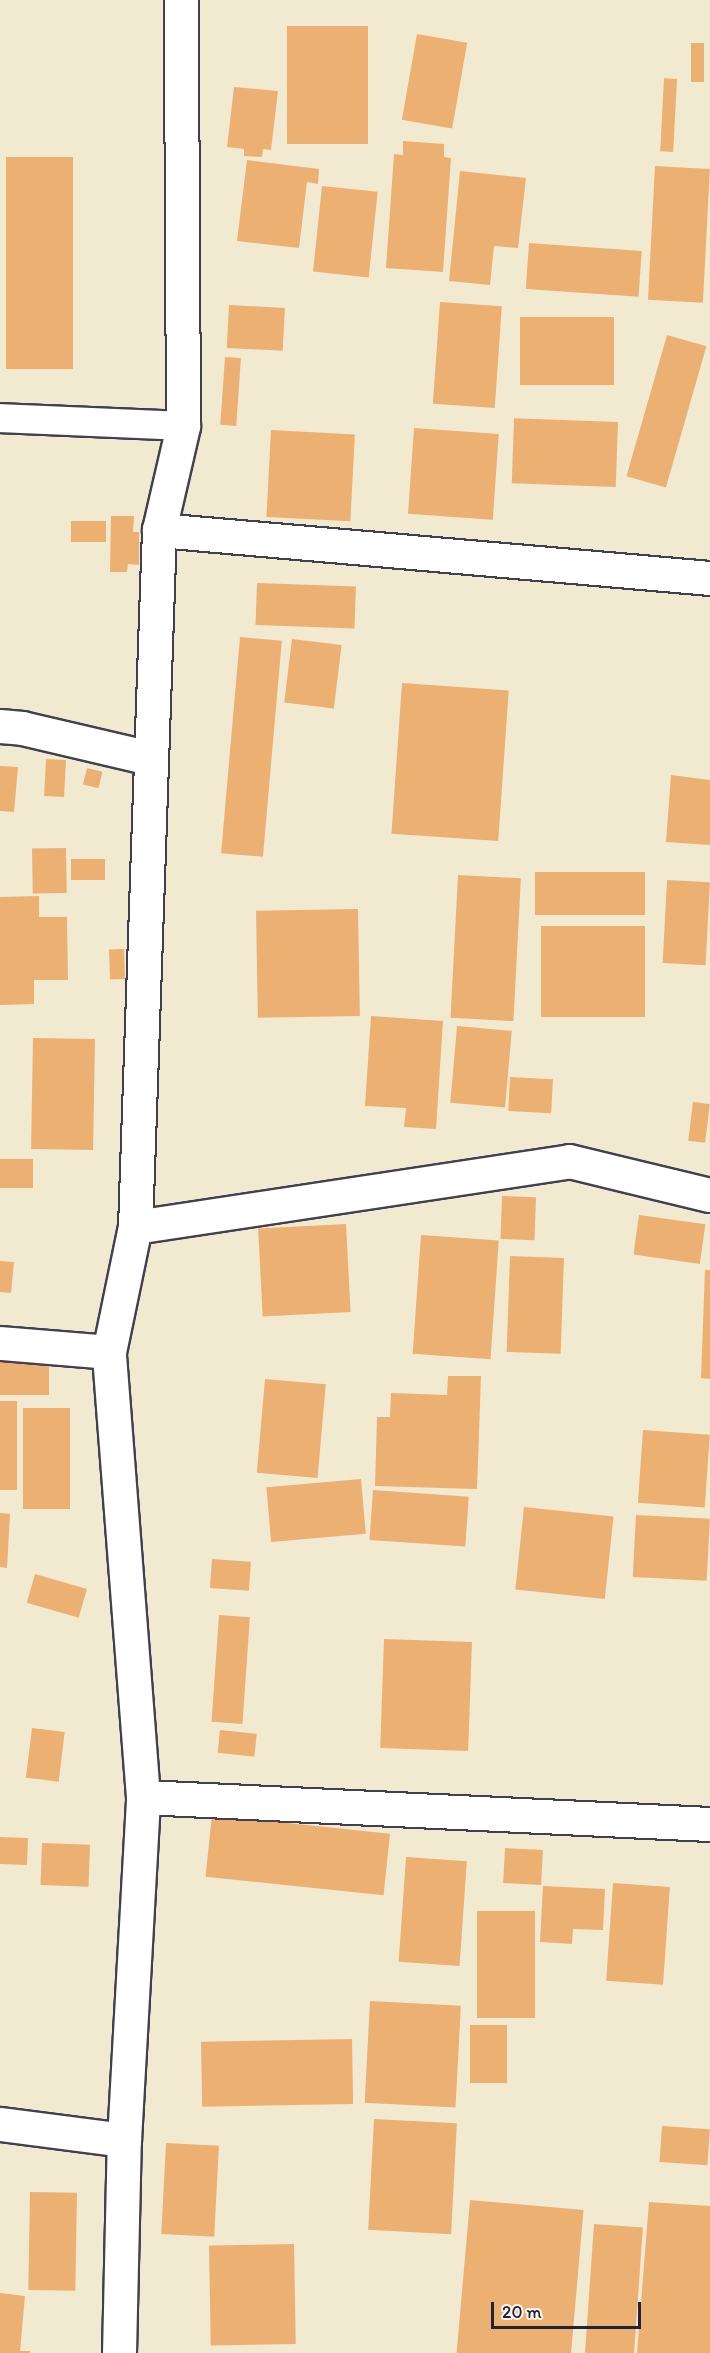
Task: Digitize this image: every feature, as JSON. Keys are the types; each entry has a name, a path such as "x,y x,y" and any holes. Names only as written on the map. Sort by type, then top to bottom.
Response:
{"street":[{"path":"119,2353 124,2140 143,1797 109,1352 135,1227 159,530 183,426 181,0"},
{"path":"159,530 710,578"},
{"path":"0,726 22,728 150,758"},
{"path":"135,1227 569,1161 710,1195"},
{"path":"0,1343 109,1352"},
{"path":"143,1797 710,1824"},
{"path":"0,2124 124,2140"}],"lane":[{"path":"0,418 183,426"}],"building":[{"path":"287,26 368,26 368,144 287,144"},
{"path":"417,34 467,43 452,129 402,120"},
{"path":"691,43 704,43 704,82 691,82"},
{"path":"664,78 677,79 673,152 660,151"},
{"path":"234,87 278,91 271,150 263,149 262,157 244,156 244,149 227,147"},
{"path":"403,141 444,144 444,157 451,158 443,272 386,268 394,154 403,155"},
{"path":"6,157 73,157 73,369 6,369"},
{"path":"247,160 319,169 318,184 307,182 299,248 237,241"},
{"path":"655,166 710,169 703,303 648,300"},
{"path":"460,171 526,178 518,248 494,246 490,285 449,281"},
{"path":"322,186 378,192 369,277 313,272"},
{"path":"529,243 642,251 639,297 526,289"},
{"path":"440,302 502,306 495,408 433,404"},
{"path":"229,305 285,308 283,351 227,348"},
{"path":"520,317 614,317 614,385 520,385"},
{"path":"667,335 706,346 666,488 626,476"},
{"path":"225,357 241,358 236,426 220,425"},
{"path":"514,418 618,422 616,487 512,483"},
{"path":"414,428 499,434 493,520 408,514"},
{"path":"271,430 355,434 350,521 266,517"},
{"path":"111,516 134,516 133,532 139,532 139,565 128,564 127,572 110,572"},
{"path":"71,521 106,521 106,542 71,542"},
{"path":"257,583 356,586 354,628 256,625"},
{"path":"240,637 282,641 263,857 221,853"},
{"path":"292,639 342,645 334,709 284,703"},
{"path":"402,683 509,690 498,841 391,834"},
{"path":"46,759 66,760 64,797 44,796"},
{"path":"0,766 18,767 14,812 0,811"},
{"path":"87,768 103,772 98,788 83,784"},
{"path":"671,775 710,780 710,845 666,842"},
{"path":"66,848 67,893 33,894 32,849"},
{"path":"71,859 105,859 105,880 71,880"},
{"path":"535,872 645,872 645,915 535,915"},
{"path":"458,875 521,878 513,1021 451,1018"},
{"path":"667,880 710,882 706,965 663,963"},
{"path":"39,896 39,917 67,917 68,980 34,980 34,1004 0,1005 0,897"},
{"path":"358,909 360,1016 258,1018 256,911"},
{"path":"541,926 645,926 645,1017 541,1017"},
{"path":"124,949 125,979 110,980 109,950"},
{"path":"371,1016 443,1021 436,1129 404,1127 406,1108 365,1106"},
{"path":"457,1026 512,1031 505,1108 450,1103"},
{"path":"33,1038 95,1039 93,1150 31,1149"},
{"path":"510,1077 553,1079 551,1113 508,1111"},
{"path":"693,1102 710,1104 705,1143 688,1141"},
{"path":"0,1159 33,1159 33,1188 0,1188"},
{"path":"502,1196 536,1197 534,1240 500,1239"},
{"path":"639,1215 705,1224 700,1264 633,1255"},
{"path":"346,1224 351,1312 263,1316 258,1229"},
{"path":"421,1235 499,1240 491,1359 413,1354"},
{"path":"510,1256 564,1258 561,1354 507,1352"},
{"path":"0,1261 14,1262 11,1293 0,1292"},
{"path":"705,1270 710,1270 710,1379 701,1378"},
{"path":"0,1361 49,1361 49,1395 0,1395"},
{"path":"448,1376 481,1376 477,1489 375,1486 377,1417 390,1417 391,1393 447,1395"},
{"path":"265,1379 326,1384 318,1478 257,1473"},
{"path":"0,1401 17,1401 17,1490 0,1490"},
{"path":"23,1408 70,1408 70,1509 23,1509"},
{"path":"643,1430 710,1435 705,1507 638,1503"},
{"path":"361,1479 366,1534 271,1542 266,1487"},
{"path":"373,1490 469,1497 465,1547 370,1540"},
{"path":"524,1507 614,1516 605,1599 515,1590"},
{"path":"0,1513 10,1514 7,1568 0,1567"},
{"path":"636,1515 710,1519 707,1581 633,1577"},
{"path":"212,1559 251,1562 249,1591 210,1588"},
{"path":"35,1574 87,1589 79,1618 27,1603"},
{"path":"219,1615 250,1617 242,1724 212,1722"},
{"path":"384,1639 472,1642 468,1751 380,1748"},
{"path":"32,1728 65,1732 59,1782 26,1778"},
{"path":"220,1730 257,1734 254,1757 218,1753"},
{"path":"212,1815 390,1834 384,1895 206,1877"},
{"path":"0,1837 28,1838 27,1865 0,1864"},
{"path":"42,1843 90,1845 89,1887 41,1885"},
{"path":"505,1848 543,1850 541,1885 503,1883"},
{"path":"406,1857 467,1861 460,1966 399,1962"},
{"path":"613,1883 670,1887 663,1985 606,1981"},
{"path":"543,1886 605,1889 603,1930 573,1929 572,1944 540,1942"},
{"path":"477,1911 535,1911 535,2018 477,2018"},
{"path":"370,2001 461,2006 456,2108 365,2103"},
{"path":"470,2025 507,2025 507,2083 470,2083"},
{"path":"352,2039 353,2104 202,2107 201,2042"},
{"path":"374,2119 457,2123 451,2234 368,2230"},
{"path":"662,2126 710,2129 707,2165 659,2162"},
{"path":"166,2143 219,2146 214,2237 161,2234"},
{"path":"30,2192 77,2193 75,2291 28,2290"},
{"path":"470,2200 584,2210 571,2353 457,2353"},
{"path":"649,2202 710,2206 710,2353 637,2353"},
{"path":"594,2224 643,2227 634,2353 585,2353"},
{"path":"294,2244 296,2344 211,2345 209,2245"},
{"path":"0,2293 25,2296 20,2351 30,2351 30,2353 0,2353"}]}
